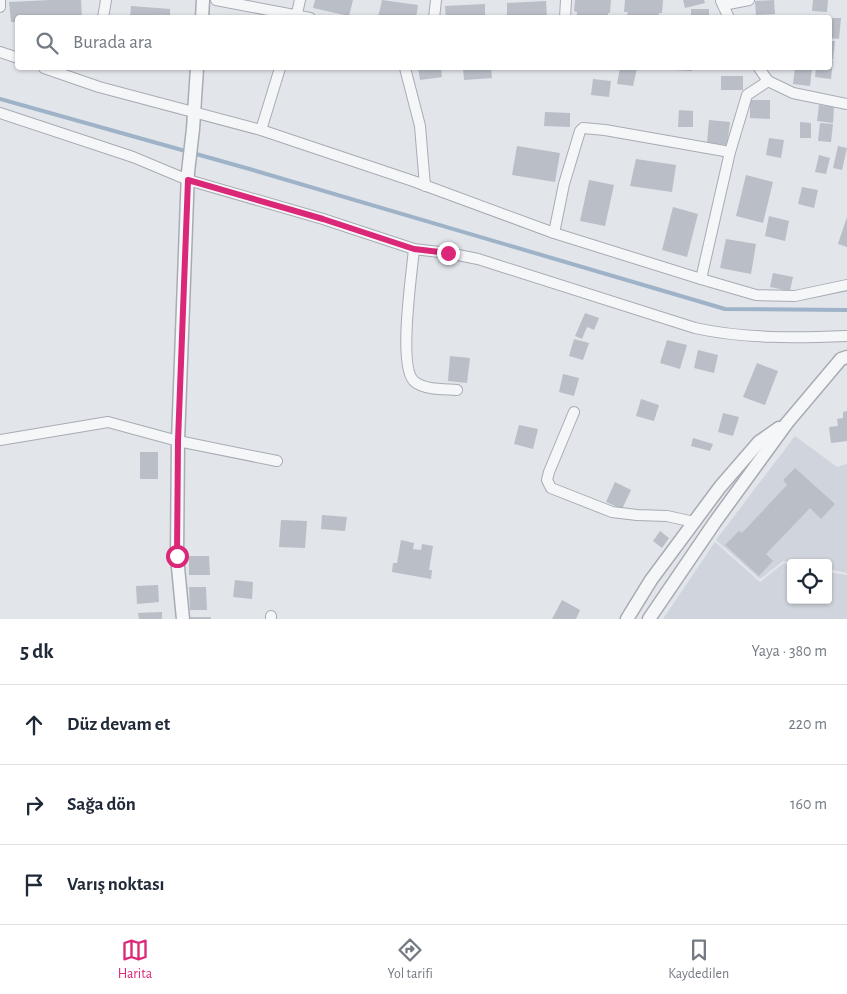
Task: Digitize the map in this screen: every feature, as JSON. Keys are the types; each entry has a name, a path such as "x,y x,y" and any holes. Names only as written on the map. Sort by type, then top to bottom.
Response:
{"street":[{"path":"0,0 0,7"},
{"path":"104,15 106,0"},
{"path":"202,15 203,0"},
{"path":"216,0 291,15"},
{"path":"296,15 300,0"},
{"path":"434,15 436,0"},
{"path":"565,15 566,0"},
{"path":"728,15 722,3 749,0"},
{"path":"0,52 15,57"},
{"path":"50,70 99,87 261,130 425,186 554,233 701,279 756,294 795,296 847,285"},
{"path":"183,619 177,556 178,441 188,176 197,70"},
{"path":"261,130 279,70"},
{"path":"406,70 420,126 425,186"},
{"path":"761,70 768,81 793,93 847,104"},
{"path":"701,279 730,152 747,95 768,81"},
{"path":"0,114 414,249 478,259 695,328 719,333 757,337 847,336"},
{"path":"554,233 564,184 580,131 583,128 658,138 730,152"},
{"path":"414,249 406,326 407,371 414,382 418,384 456,390"},
{"path":"649,619 715,522 787,423 840,359 847,357"},
{"path":"574,412 549,472 548,480 551,488 612,512 667,516 694,522"},
{"path":"0,440 108,422 178,441 277,461"},
{"path":"627,619 651,580 720,487 759,442 787,423"}],"shaded area":[{"path":"795,436 837,467 847,464 847,573 832,570 832,559 787,559 787,562 783,561 760,579 716,540"},
{"path":"715,542 760,582 784,563 787,564 787,604 832,604 832,573 847,575 847,619 663,619"}],"building":[{"path":"81,0 82,15 15,15 15,22 11,22 9,2"},
{"path":"315,0 353,0 349,15 313,8"},
{"path":"382,0 418,5 416,15 379,15"},
{"path":"575,0 611,0 610,13 608,15 577,15 577,12 574,11"},
{"path":"625,0 663,0 662,13 658,15 627,15 628,12 624,12"},
{"path":"683,0 704,0 705,3 685,8"},
{"path":"774,0 775,14 756,15 755,1"},
{"path":"813,0 828,0 827,12 812,11"},
{"path":"546,1 547,15 507,15 507,3"},
{"path":"485,4 485,15 446,15 445,6"},
{"path":"131,6 170,9 170,15 130,15"},
{"path":"691,9 709,9 709,15 691,15"},
{"path":"832,18 841,18 839,39 832,38"},
{"path":"832,41 835,41 833,60"},
{"path":"418,70 441,70 442,77 420,80"},
{"path":"463,70 491,70 492,78 464,80"},
{"path":"620,70 637,70 633,86 617,84"},
{"path":"795,70 812,70 810,86 793,84"},
{"path":"816,70 832,70 831,79 815,77"},
{"path":"721,76 743,76 743,90 721,90"},
{"path":"593,79 611,81 609,97 591,95"},
{"path":"750,100 770,100 770,119 750,118"},
{"path":"819,105 834,107 833,123 817,121"},
{"path":"679,110 693,111 693,127 678,127"},
{"path":"545,112 570,113 570,127 544,126"},
{"path":"709,120 730,122 727,145 707,143"},
{"path":"800,122 811,123 811,138 800,138"},
{"path":"820,123 833,124 831,142 818,141"},
{"path":"769,138 784,140 781,158 766,155"},
{"path":"517,146 560,153 555,182 512,175"},
{"path":"838,146 847,148 842,170 833,168"},
{"path":"819,155 830,158 826,174 815,172"},
{"path":"636,159 676,165 672,192 630,186"},
{"path":"746,175 773,182 763,223 736,216"},
{"path":"589,180 614,185 605,226 580,221"},
{"path":"802,187 818,190 814,208 798,204"},
{"path":"673,207 698,214 687,257 662,250"},
{"path":"769,216 789,221 785,241 765,236"},
{"path":"847,217 847,247 838,244"},
{"path":"726,239 756,244 751,274 720,268"},
{"path":"773,273 793,277 790,291 770,287"},
{"path":"585,313 599,318 594,330 587,327 582,339 575,336"},
{"path":"574,339 589,343 583,360 569,356"},
{"path":"667,340 687,345 680,369 660,363"},
{"path":"698,350 718,355 714,373 694,368"},
{"path":"450,356 470,358 467,383 448,381"},
{"path":"757,363 778,371 765,405 743,397"},
{"path":"563,374 579,378 574,396 559,392"},
{"path":"641,399 659,405 654,421 636,416"},
{"path":"847,411 847,441 831,443 829,427 838,426 837,419 843,418 843,412"},
{"path":"723,413 739,417 733,436 718,432"},
{"path":"519,425 538,429 533,449 514,444"},
{"path":"693,438 713,444 710,451 691,446"},
{"path":"140,452 158,452 158,479 140,479"},
{"path":"795,468 835,504 821,519 810,508 766,554 773,561 759,576 725,545 739,531 742,533 787,485 783,480"},
{"path":"615,482 631,490 622,509 606,502"},
{"path":"322,515 347,517 345,531 321,529"},
{"path":"281,520 307,521 305,548 279,547"},
{"path":"660,531 669,538 662,548 653,541"},
{"path":"401,540 414,543 413,549 421,550 422,544 433,546 429,570 432,570 431,579 392,572 393,563 397,563"},
{"path":"189,556 209,556 210,575 189,575"},
{"path":"235,580 253,582 252,599 233,597"},
{"path":"158,585 159,602 137,604 136,586"},
{"path":"189,587 206,587 207,610 190,610"},
{"path":"562,600 580,610 576,619 552,619"},
{"path":"162,612 162,619 139,619 138,613"},
{"path":"189,617 211,617 211,619 189,619"}],"waterway":[{"path":"0,99 246,168 725,309 847,310"}],"route":[{"path":"177,556 178,441 188,180 323,219 414,249 448,253"}]}
